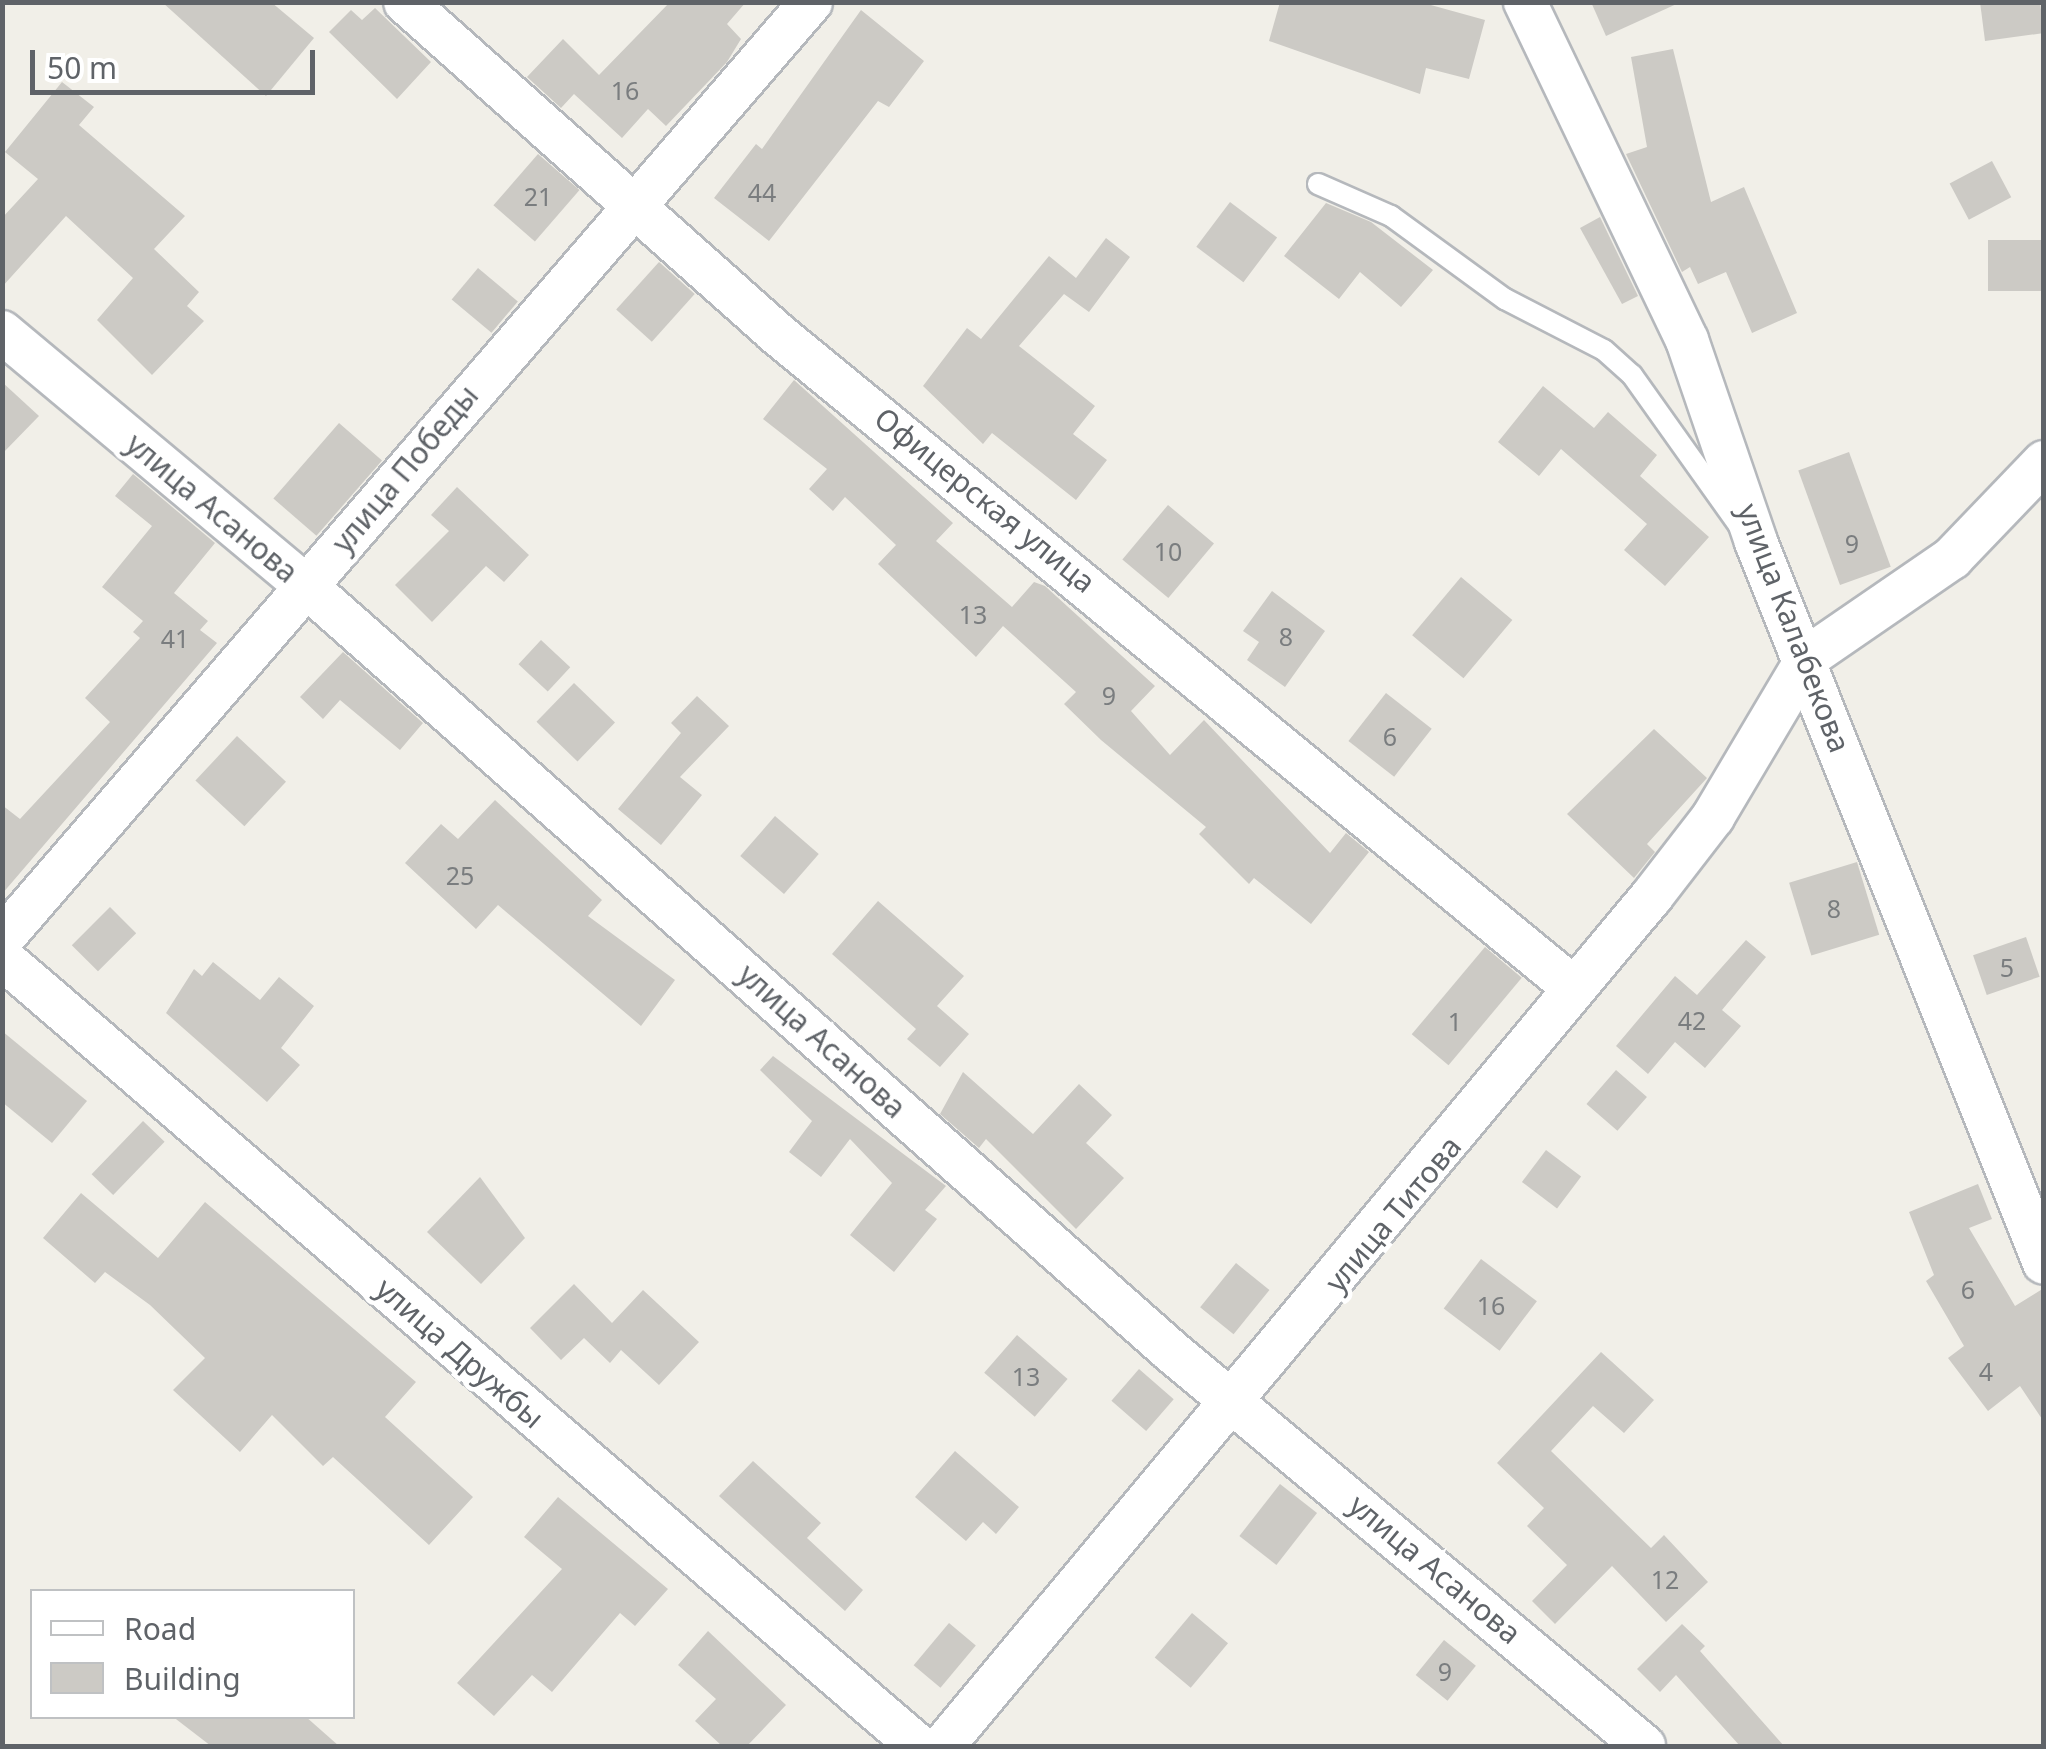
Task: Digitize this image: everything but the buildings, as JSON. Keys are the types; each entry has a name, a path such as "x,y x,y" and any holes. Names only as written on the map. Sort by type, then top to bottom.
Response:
{"street":[{"name":"Офицерская улица","path":"406,2 628,206 1574,988"},
{"name":"улица Победы","path":"2,939 628,206 811,2"},
{"name":"улица Калабекова","path":"1525,2 1687,340 1756,542 1808,657 2044,1263"},
{"name":"улица Асанова","path":"2,332 306,586 1232,1402 1644,1746"},
{"path":"1808,657 1952,558 2037,484"},
{"name":"улица Титова","path":"943,1746 1713,818 1808,657"},
{"name":"улица Дружбы","path":"2,958 918,1746"}],"lane":[{"path":"1318,184 1391,216 1505,298 1604,350 1756,542"}]}
